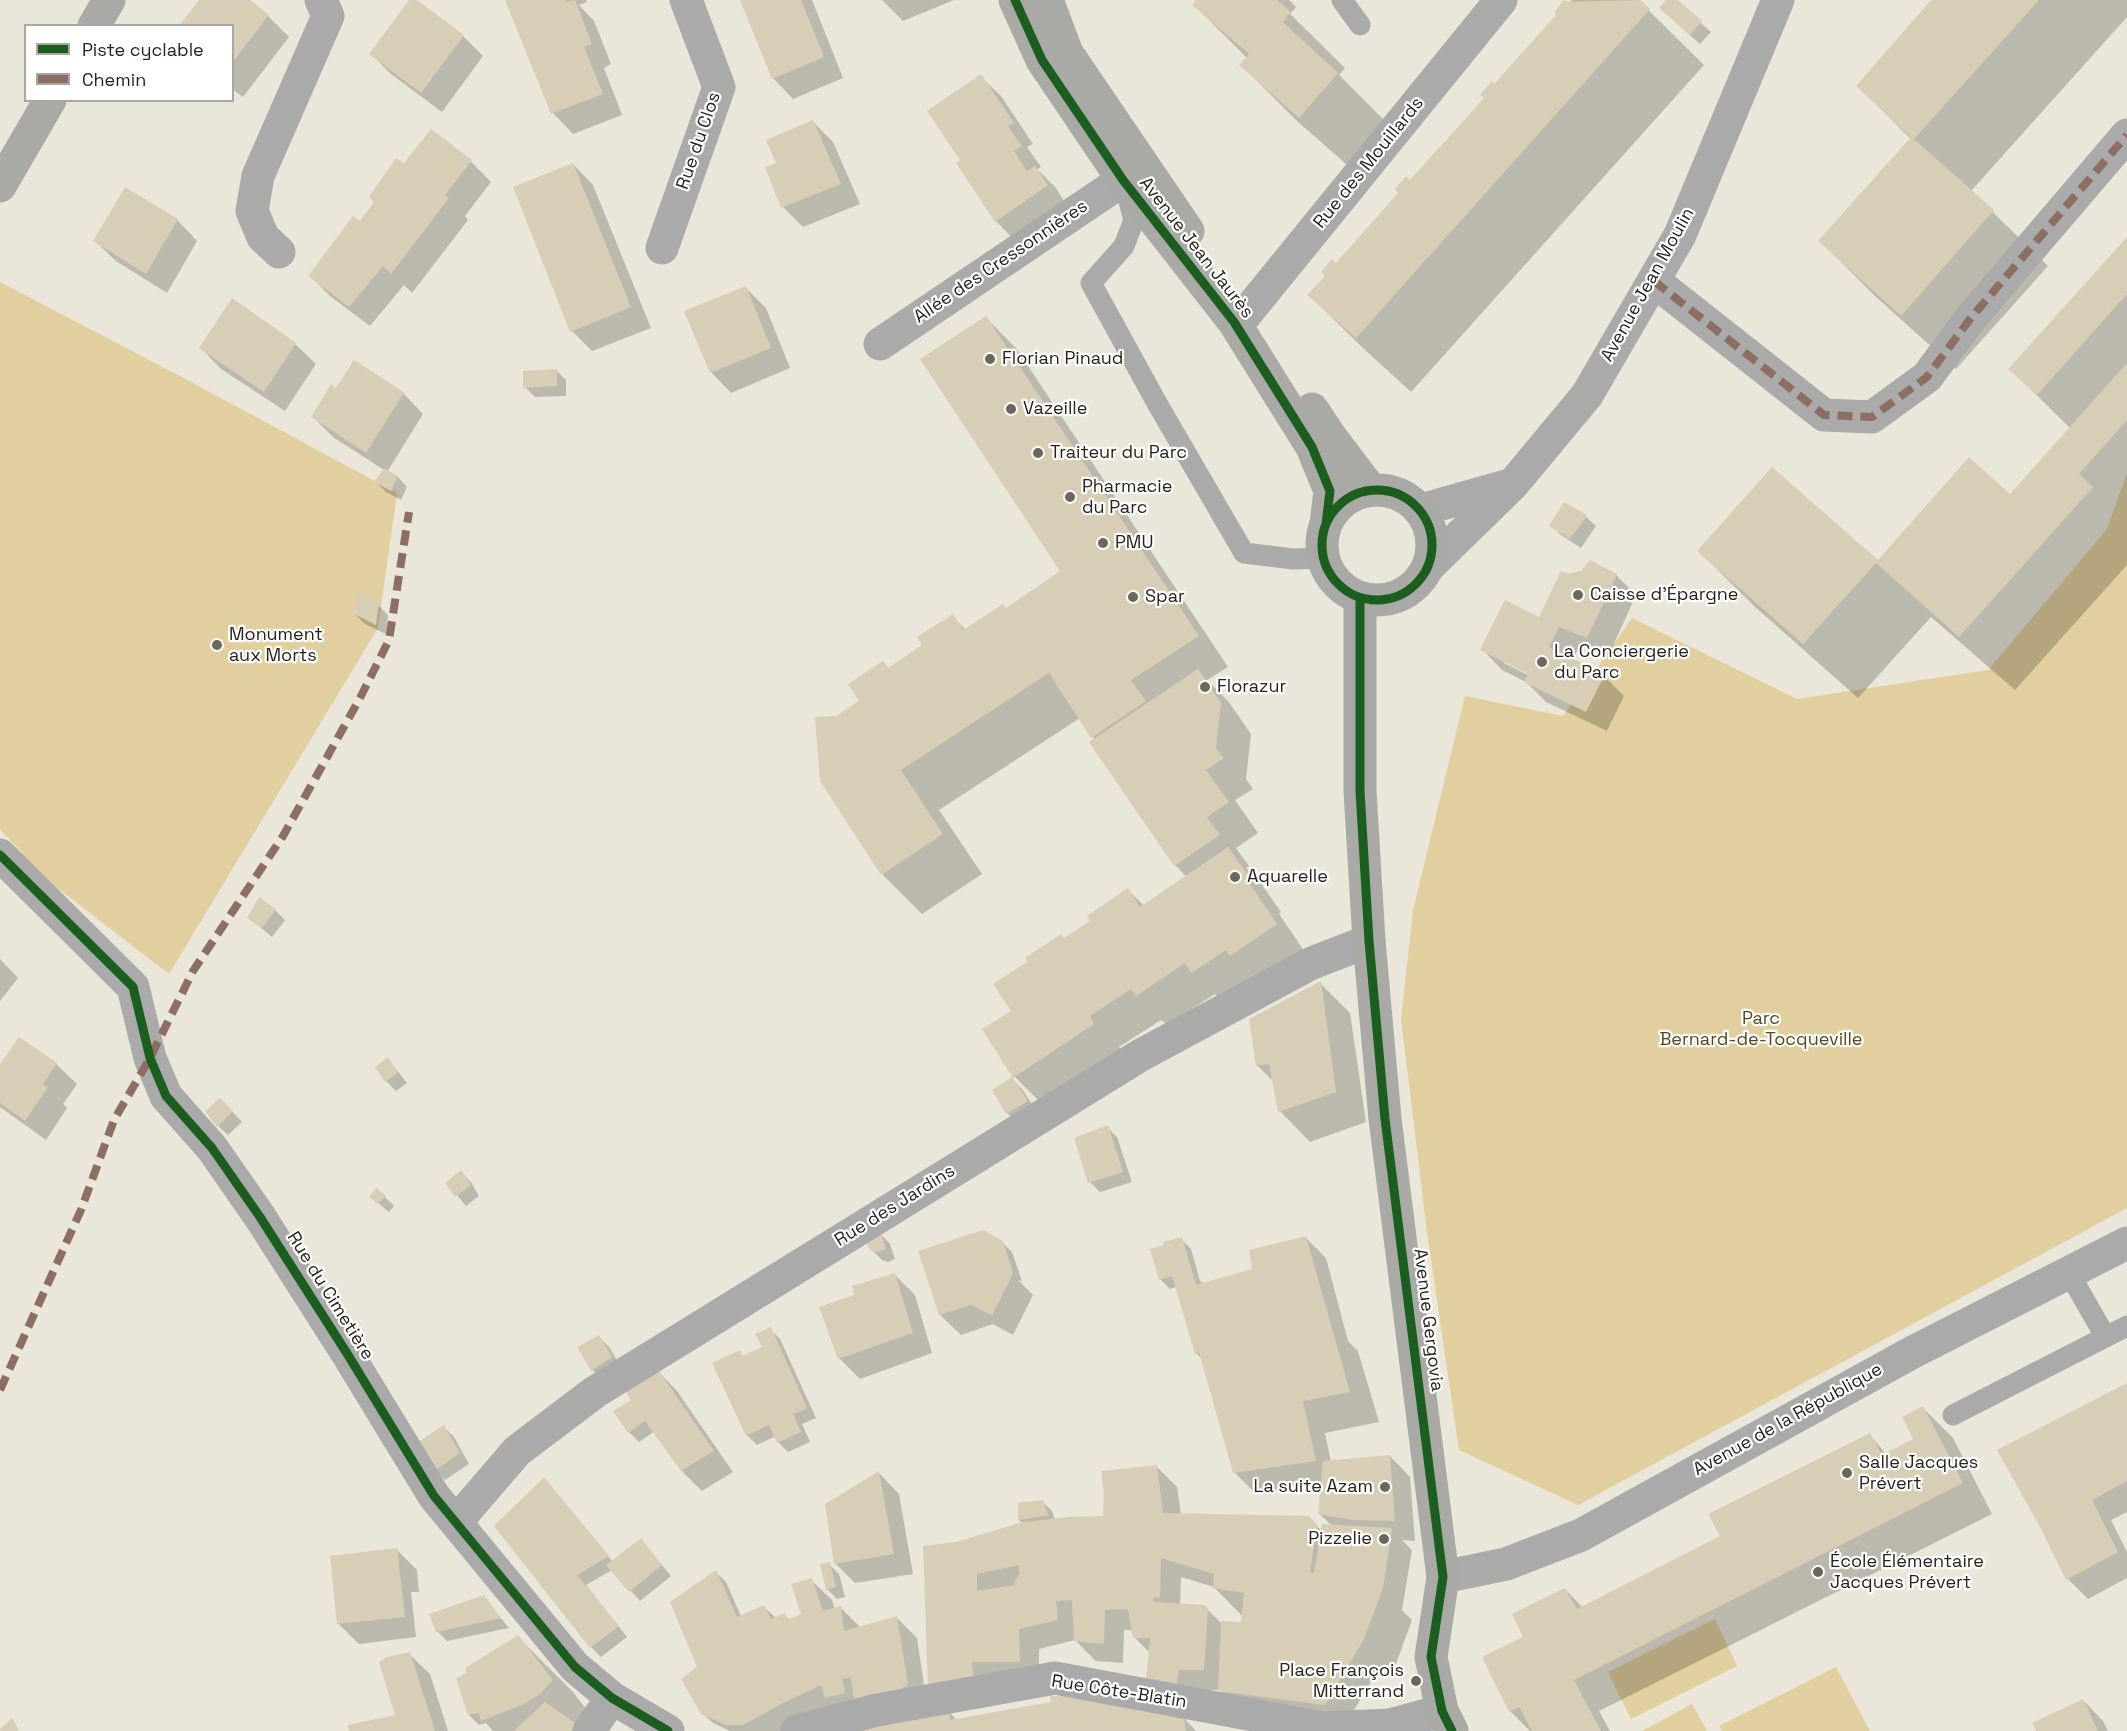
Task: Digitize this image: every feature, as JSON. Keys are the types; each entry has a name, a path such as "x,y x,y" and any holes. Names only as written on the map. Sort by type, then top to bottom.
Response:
{"main road":[{"path":"95,24 109,0"},
{"name":"Avenue Jean Jaurès","path":"1015,0 1042,60 1128,166 1240,319 1287,371 1330,436 1371,490"},
{"name":"Avenue Jean Jaurès","path":"1047,0 1067,53 1128,166"},
{"path":"0,186 49,102"},
{"name":"Avenue Jean Jaurès","path":"1240,319 1312,447 1330,491 1326,524"},
{"path":"1371,490 1389,492 1407,498 1421,510 1428,523 1433,552 1429,566 1423,578 1397,597 1378,601 1360,599 1336,583 1328,571 1323,558 1322,541 1326,524 1344,501 1356,494 1371,490"},
{"name":"Avenue Gergovia","path":"1360,599 1360,790 1369,941 1385,1119 1443,1577 1431,1657 1447,1721"}],"street":[{"path":"279,252 263,237 252,211 258,176 328,16 321,0"},
{"name":"Rue du Clos","path":"662,248 719,87 686,0"},
{"name":"Rue des Mouillards","path":"1240,319 1501,0"},
{"name":"Avenue Jean Moulin","path":"1429,566 1513,483 1587,395 1680,234 1778,0"},
{"path":"1654,281 1824,415 1872,417 1927,377 1970,319 2127,135"},
{"name":"Allée des Cressonnières","path":"880,344 1128,166"},
{"path":"1421,510 1513,483"},
{"name":"Rue du Cimetière","path":"0,855 133,987 150,1058 166,1096 212,1148 260,1217 434,1496 575,1667 612,1698 668,1731"},
{"name":"Rue des Jardins","path":"456,1522 517,1451 595,1392 1141,1055 1312,963 1369,941"},
{"name":"Avenue de la République","path":"1443,1577 1506,1564 1581,1535 1913,1352 2127,1244"},
{"name":"Rue Côte-Blatin","path":"797,1731 877,1710 1055,1678 1248,1723 1323,1728 1447,1721"},
{"path":"589,1731 612,1698"}],"lane":[{"path":"1342,0 1360,26"},
{"path":"1128,166 1134,220 1124,246 1091,283 1158,405 1244,553 1293,559 1323,558"},
{"path":"2069,1273 2104,1336"},
{"path":"1953,1415 2127,1326"}],"green space":[{"path":"0,282 397,493 378,628 169,974 21,860 23,853 0,830"},
{"name":"Parc Bernard-de-Tocqueville","path":"2127,473 2127,1208 1578,1505 1459,1450 1427,1232 1401,1019 1413,910 1465,696 1563,716 1632,618 1797,699 1988,670 2107,529"},
{"path":"1715,1619 1737,1666 1631,1719 1608,1672"},
{"path":"1836,1667 1870,1731 1722,1731 1719,1726"},
{"path":"1692,1704 1707,1731 1642,1731"}],"building":[{"path":"199,0 250,0 269,15 234,60 234,24 181,24"},
{"path":"409,0 417,0 464,35 421,93 369,54"},
{"path":"505,0 565,0 566,2 575,0 592,44 584,47 603,94 551,114"},
{"path":"740,0 801,0 824,57 772,79"},
{"path":"1196,0 1277,0 1291,12 1283,22 1338,73 1299,118 1239,65 1249,54 1192,5"},
{"path":"1564,0 1569,2 1640,0 1650,9 1356,338 1307,295 1325,276 1321,272 1332,259 1336,263 1398,193 1395,189 1406,176 1410,180 1484,98 1480,95 1492,81 1494,84 1556,15 1554,12"},
{"path":"1666,0 1678,0 1702,21 1690,35 1659,8"},
{"path":"1931,0 2039,0 1914,139 1994,210 1901,316 1818,241 1911,137 1856,86"},
{"path":"981,74 1014,123 1008,126 1022,146 1014,151 1027,171 1035,166 1048,185 995,222 956,163 960,160 927,111"},
{"path":"813,120 841,184 781,208 765,167 776,163 766,140"},
{"path":"431,129 472,160 445,195 449,198 391,274 383,266 349,307 308,276 353,216 360,221 374,202 369,197 396,158 404,163"},
{"path":"573,163 631,307 570,332 513,187"},
{"path":"125,187 178,219 146,274 93,241"},
{"path":"2127,237 2127,294 2037,395 2008,369"},
{"path":"746,286 771,348 710,373 684,311"},
{"path":"232,298 296,343 264,392 199,348"},
{"path":"986,316 1199,636 1131,680 1146,701 1091,738 1049,673 901,770 943,834 881,875 820,781 815,717 836,716 859,701 848,684 883,661 888,668 922,645 917,637 953,614 963,630 1003,604 1006,608 1060,571 920,359"},
{"path":"354,360 404,392 366,453 311,417 331,384 336,388"},
{"path":"2127,363 2127,420 2079,474 2093,487 1959,637 1876,563 1803,644 1697,551 1772,467 1878,560 1969,457 2010,494"},
{"path":"557,369 557,386 523,388 523,371"},
{"path":"384,468 398,476 391,491 374,482"},
{"path":"1564,502 1587,515 1570,539 1549,526"},
{"name":"La Conciergerie du Parc","path":"1590,560 1617,574 1587,638 1559,627 1549,647 1605,674 1586,712 1524,682 1528,674 1480,650 1505,600 1539,617 1561,571 1568,574 1581,571"},
{"path":"358,592 379,604 376,625 354,614"},
{"path":"1198,669 1221,703 1216,748 1224,758 1206,770 1229,802 1207,817 1220,835 1174,866 1089,742"},
{"path":"1228,847 1252,881 1249,883 1277,924 1230,956 1226,950 1191,973 1185,963 1136,996 1131,989 1090,1016 1094,1024 1013,1078 982,1029 1011,1011 993,984 1027,962 1025,958 1061,934 1064,938 1090,921 1087,916 1128,888 1140,907"},
{"path":"259,897 276,909 262,928 247,918"},
{"path":"1321,981 1336,1092 1278,1112 1269,1064 1256,1066 1249,1019"},
{"path":"19,1037 57,1063 43,1084 48,1087 25,1121 0,1103 0,1064"},
{"path":"388,1057 398,1072 385,1082 375,1067"},
{"path":"1012,1077 1028,1101 1006,1114 992,1090"},
{"path":"220,1098 233,1111 217,1127 205,1111"},
{"path":"1108,1125 1123,1172 1088,1183 1074,1138"},
{"path":"461,1170 471,1185 455,1197 445,1183"},
{"path":"376,1188 386,1196 378,1204 369,1197"},
{"path":"983,1230 1003,1241 1013,1273 992,1315 971,1305 939,1315 918,1251"},
{"path":"881,1232 886,1249 871,1251 865,1241"},
{"path":"1306,1236 1350,1392 1303,1401 1316,1461 1233,1473 1199,1352 1195,1354 1172,1276 1159,1280 1150,1249 1164,1245 1163,1242 1182,1237 1196,1285 1252,1269 1249,1250"},
{"path":"895,1273 913,1333 838,1359 819,1307 854,1295 852,1286"},
{"path":"771,1327 807,1408 793,1414 801,1432 777,1443 769,1425 746,1436 712,1363 740,1350 742,1356 762,1347 755,1334"},
{"path":"599,1335 612,1357 591,1371 577,1347"},
{"path":"657,1368 714,1451 681,1471 645,1421 628,1433 613,1411 631,1400 624,1389"},
{"path":"2127,1383 2127,1481 2092,1500 2118,1552 2066,1580 2040,1527 1997,1450"},
{"path":"1923,1406 1963,1483 1574,1680 1601,1731 1532,1731 1519,1707 1509,1712 1482,1657 1523,1637 1512,1614 1565,1588 1577,1609 1720,1536 1708,1514 1870,1433 1882,1455 1913,1439 1902,1417"},
{"path":"444,1425 460,1453 434,1471 418,1442"},
{"path":"1390,1455 1395,1521 1354,1520 1318,1514 1323,1461"},
{"path":"1157,1465 1163,1513 1309,1516 1317,1524 1310,1572 1314,1573 1322,1524 1392,1528 1383,1588 1364,1639 1325,1705 1218,1691 1221,1621 1241,1622 1244,1593 1213,1588 1214,1574 1161,1558 1160,1597 1153,1598 1154,1602 1205,1605 1208,1609 1204,1670 1179,1670 1176,1687 1146,1681 1150,1638 1133,1638 1128,1609 1105,1610 1104,1644 1074,1641 1072,1600 1056,1601 1058,1620 1019,1629 1020,1662 972,1662 974,1683 928,1686 923,1546 956,1542 1019,1523 1067,1517 1103,1516 1104,1493 1101,1471","holes":["1019,1565 1015,1585 977,1591 977,1574"]},
{"path":"879,1471 894,1554 834,1564 825,1504"},
{"path":"544,1477 609,1556 577,1575 619,1626 590,1648 494,1526"},
{"path":"1043,1500 1048,1515 1018,1520 1018,1503"},
{"path":"641,1538 662,1565 629,1592 606,1565"},
{"path":"397,1548 405,1617 337,1624 330,1556"},
{"path":"830,1562 836,1587 826,1590 820,1564"},
{"path":"716,1570 737,1617 764,1605 771,1619 785,1613 788,1620 801,1614 791,1584 812,1578 823,1611 841,1606 844,1631 897,1616 908,1685 887,1696 854,1700 851,1677 842,1679 845,1693 825,1698 821,1685 743,1725 726,1725 701,1714 681,1679 697,1667 670,1602"},
{"path":"484,1595 501,1618 436,1632 429,1614"},
{"path":"518,1635 553,1680 540,1694 524,1704 481,1721 479,1713 468,1715 456,1678 467,1673 465,1668"},
{"path":"410,1652 435,1731 349,1731 348,1725 395,1715 379,1662 387,1657"},
{"path":"1050,1696 1097,1697 1183,1716 1186,1731 856,1731 949,1710 950,1720 1051,1702"},
{"path":"2083,1699 2098,1731 2036,1731 2032,1723"},
{"path":"545,1702 578,1725 571,1731 514,1731"},
{"path":"12,1718 19,1731 0,1731 0,1729"}],"marked path":[{"path":"1654,281 1824,415 1872,417 1927,377 1970,319 2127,135"},
{"path":"0,1390 81,1210 114,1120 150,1058 193,971 283,836 360,698 389,640 409,512"}],"cycle path":[{"path":"1015,0 1042,60 1123,180 1234,322 1312,447 1330,491 1326,524"},
{"path":"1377,490 1398,494 1416,506 1428,524 1432,545 1428,566 1416,584 1398,596 1377,600 1356,596 1338,584 1326,566 1322,545 1326,524 1338,506 1356,494 1377,490"},
{"path":"1360,599 1360,791 1369,941 1385,1119 1443,1577 1431,1657 1442,1711 1452,1731"},
{"path":"0,855 133,987 150,1058 166,1096 212,1148 260,1217 434,1496 575,1667 612,1698 668,1731"}],"place":[{"name":"Florian Pinaud","path":"990,359"},
{"name":"Vazeille","path":"1011,409"},
{"name":"Traiteur du Parc","path":"1038,453"},
{"name":"Pharmacie du Parc","path":"1070,497"},
{"name":"PMU","path":"1103,543"},
{"name":"Caisse d'Épargne","path":"1578,595"},
{"name":"Spar","path":"1133,597"},
{"name":"Monument aux Morts","path":"217,645"},
{"name":"La Conciergerie du Parc","path":"1542,662"},
{"name":"Florazur","path":"1205,687"},
{"name":"Aquarelle","path":"1235,877"},
{"name":"Salle Jacques Prévert","path":"1847,1473"},
{"name":"La suite Azam","path":"1385,1487"},
{"name":"Pizzelie","path":"1384,1539"},
{"name":"École Élémentaire Jacques Prévert","path":"1818,1572"},
{"name":"Place François Mitterrand","path":"1416,1681"}]}
